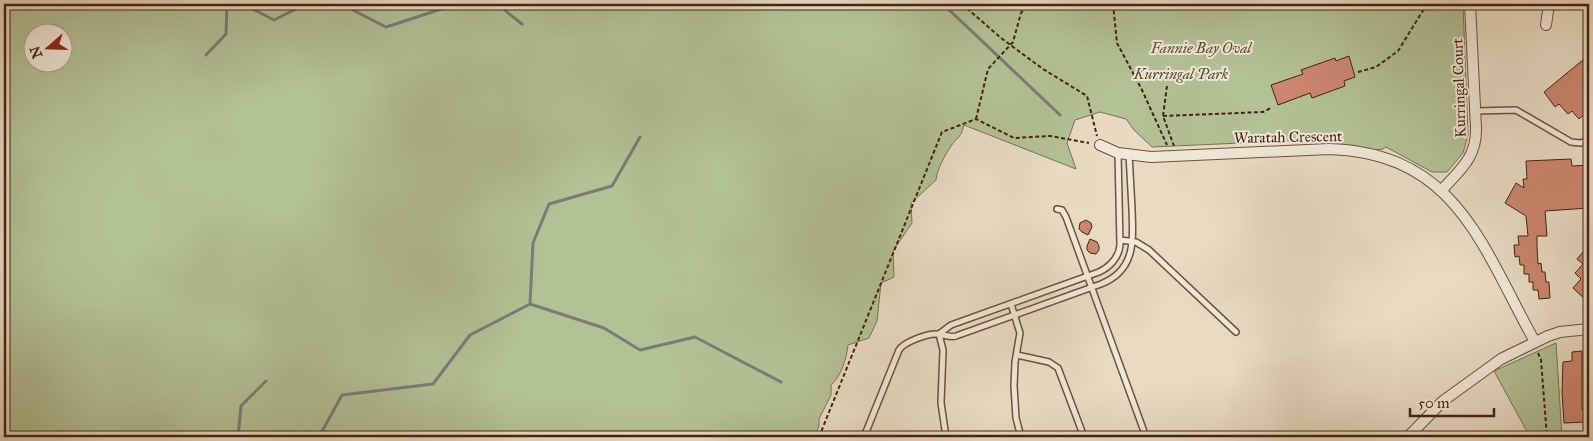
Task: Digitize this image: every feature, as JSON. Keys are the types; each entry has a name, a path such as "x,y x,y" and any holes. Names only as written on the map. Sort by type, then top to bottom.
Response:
{"street":[{"name":"Kurringal Court","path":"1442,190 1465,164 1475,146 1470,4"},
{"path":"1546,25 1549,4"},
{"name":"Waratah Crescent","path":"1100,145 1118,152 1152,157 1329,149 1347,150 1366,153 1407,167 1427,178 1442,190 1467,219 1483,244 1535,342"},
{"path":"1408,437 1443,401 1501,359 1560,332 1589,330"}],"lane":[{"path":"1475,112 1516,110 1572,142 1580,144 1589,141"},
{"path":"939,334 951,325 1102,271 1112,263 1120,249 1118,152"},
{"path":"864,437 901,348 906,343 930,335 956,336 1092,288 1110,280 1120,272 1128,260 1133,241 1129,154"},
{"path":"1057,209 1062,210 1064,213 1146,437"},
{"path":"1120,240 1133,241 1149,250 1236,332"},
{"path":"1011,304 1020,333 1014,368 1014,398 1016,418 1021,437"},
{"path":"939,334 944,350 941,403 946,437"},
{"path":"1016,355 1049,362 1058,368 1084,437"}],"path":[{"path":"818,437 942,132 976,119 1014,138 1050,136 1100,145 1088,96 1043,69 1010,45 962,4"},
{"path":"976,119 988,69 1013,42 1021,14 1028,4"},
{"path":"1113,4 1118,44 1174,156"},
{"path":"1358,72 1376,67 1398,51 1427,4"},
{"path":"1167,86 1163,116 1174,156"},
{"path":"1163,116 1263,112 1271,108"},
{"path":"1535,342 1541,360 1547,437"}],"green space":[{"path":"4,4 1463,4 1468,135 1463,153 1447,172 1432,172 1386,147 1383,149 1361,151 1332,143 1331,139 1152,147 1134,130 1126,119 1100,112 1075,120 1067,143 1076,169 964,125 960,135 944,158 936,180 911,203 912,223 893,251 894,277 881,283 877,321 869,338 848,345 843,367 831,385 831,395 819,419 819,426 814,437 4,437"},
{"path":"1556,343 1562,437 1530,437 1494,371"}],"building":[{"path":"1589,55 1589,110 1579,119 1572,111 1568,114 1559,104 1555,107 1544,92"},
{"path":"1349,56 1355,77 1344,81 1345,86 1312,98 1310,93 1278,105 1271,85 1303,74 1301,70 1335,58 1336,61"},
{"path":"1571,159 1572,166 1589,165 1589,208 1545,211 1547,236 1537,236 1538,264 1541,263 1542,272 1545,272 1546,282 1549,282 1550,298 1539,299 1538,290 1533,290 1533,282 1529,282 1529,274 1524,274 1524,265 1520,265 1519,256 1515,257 1514,245 1519,245 1518,236 1528,236 1526,216 1505,203 1516,183 1524,188 1523,179 1527,179 1526,161"},
{"path":"1086,220 1091,223 1092,227 1088,235 1079,229 1080,223"},
{"path":"1090,239 1097,242 1099,246 1096,254 1090,253 1087,250"},
{"path":"1589,245 1589,303 1573,288 1581,279 1575,273 1583,264 1577,259"},
{"path":"1582,351 1582,410 1584,410 1585,422 1564,423 1563,362 1572,361 1572,352"}],"waterway":[{"path":"206,55 226,34 227,4"},
{"path":"243,4 274,20 306,4"},
{"path":"341,4 386,27 457,4"},
{"path":"497,4 522,24"},
{"path":"943,4 1060,115"},
{"path":"530,304 533,243 549,204 612,186 640,137"},
{"path":"319,437 342,395 433,384 470,335 530,304 604,328 640,350 695,337 781,382"},
{"path":"238,437 241,406 266,381"}],"park label":[{"name":"Fannie Bay Oval","path":"1201,48"},
{"name":"Kurringal Park","path":"1181,74"}]}
